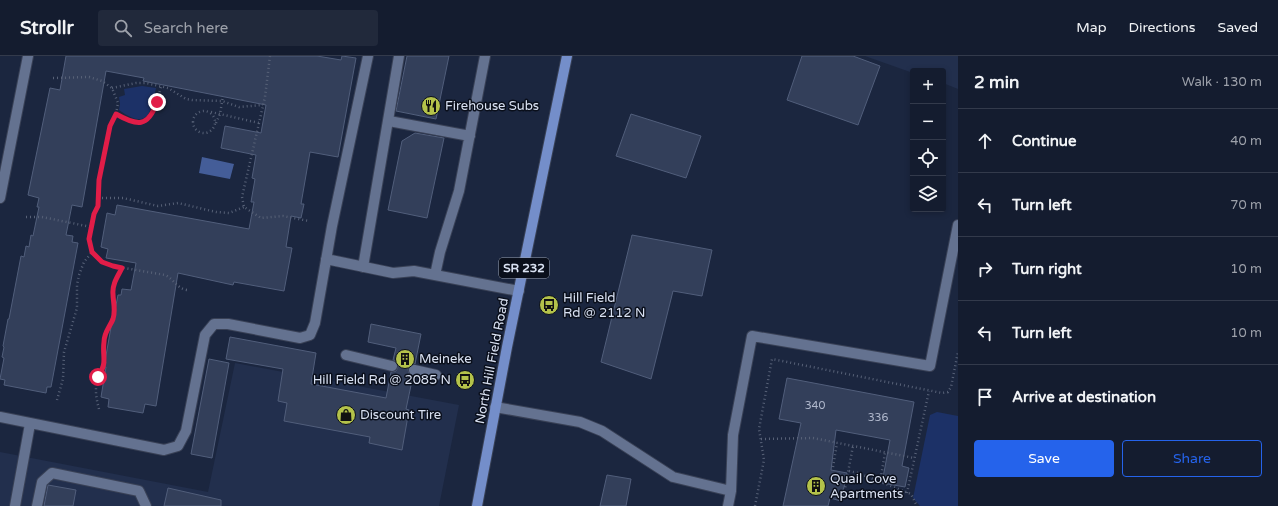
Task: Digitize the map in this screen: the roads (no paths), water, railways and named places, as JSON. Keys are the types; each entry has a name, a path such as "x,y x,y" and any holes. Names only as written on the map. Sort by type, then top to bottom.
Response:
{"main road":[{"name":"North Hill Field Road","path":"477,506 495,407 567,56"}],"lane":[{"path":"0,198 28,56"},
{"path":"0,417 164,450 178,446 186,431 205,335 214,324 228,324 300,338 310,334 315,323 326,259 368,56"},
{"path":"364,267 399,56"},
{"path":"435,275 440,252 459,191 485,56"},
{"path":"389,121 470,136"},
{"path":"728,506 731,490 733,435 752,336 930,366 958,225"},
{"path":"326,259 393,272 414,271 519,291"},
{"path":"346,355 392,366"},
{"path":"414,370 436,375"},
{"path":"495,407 580,422 602,431 673,477 731,490"},
{"path":"15,506 30,424"},
{"path":"37,506 42,482 52,473 139,491 146,506"}],"place":[{"name":"Firehouse Subs","path":"431,106"},
{"name":"Hill Field Rd @ 2112 N","path":"549,305"},
{"name":"Meineke","path":"405,359"},
{"name":"Hill Field Rd @ 2085 N","path":"465,380"},
{"name":"Discount Tire","path":"346,415"},
{"name":"Quail Cove Apartments","path":"816,486"}]}
